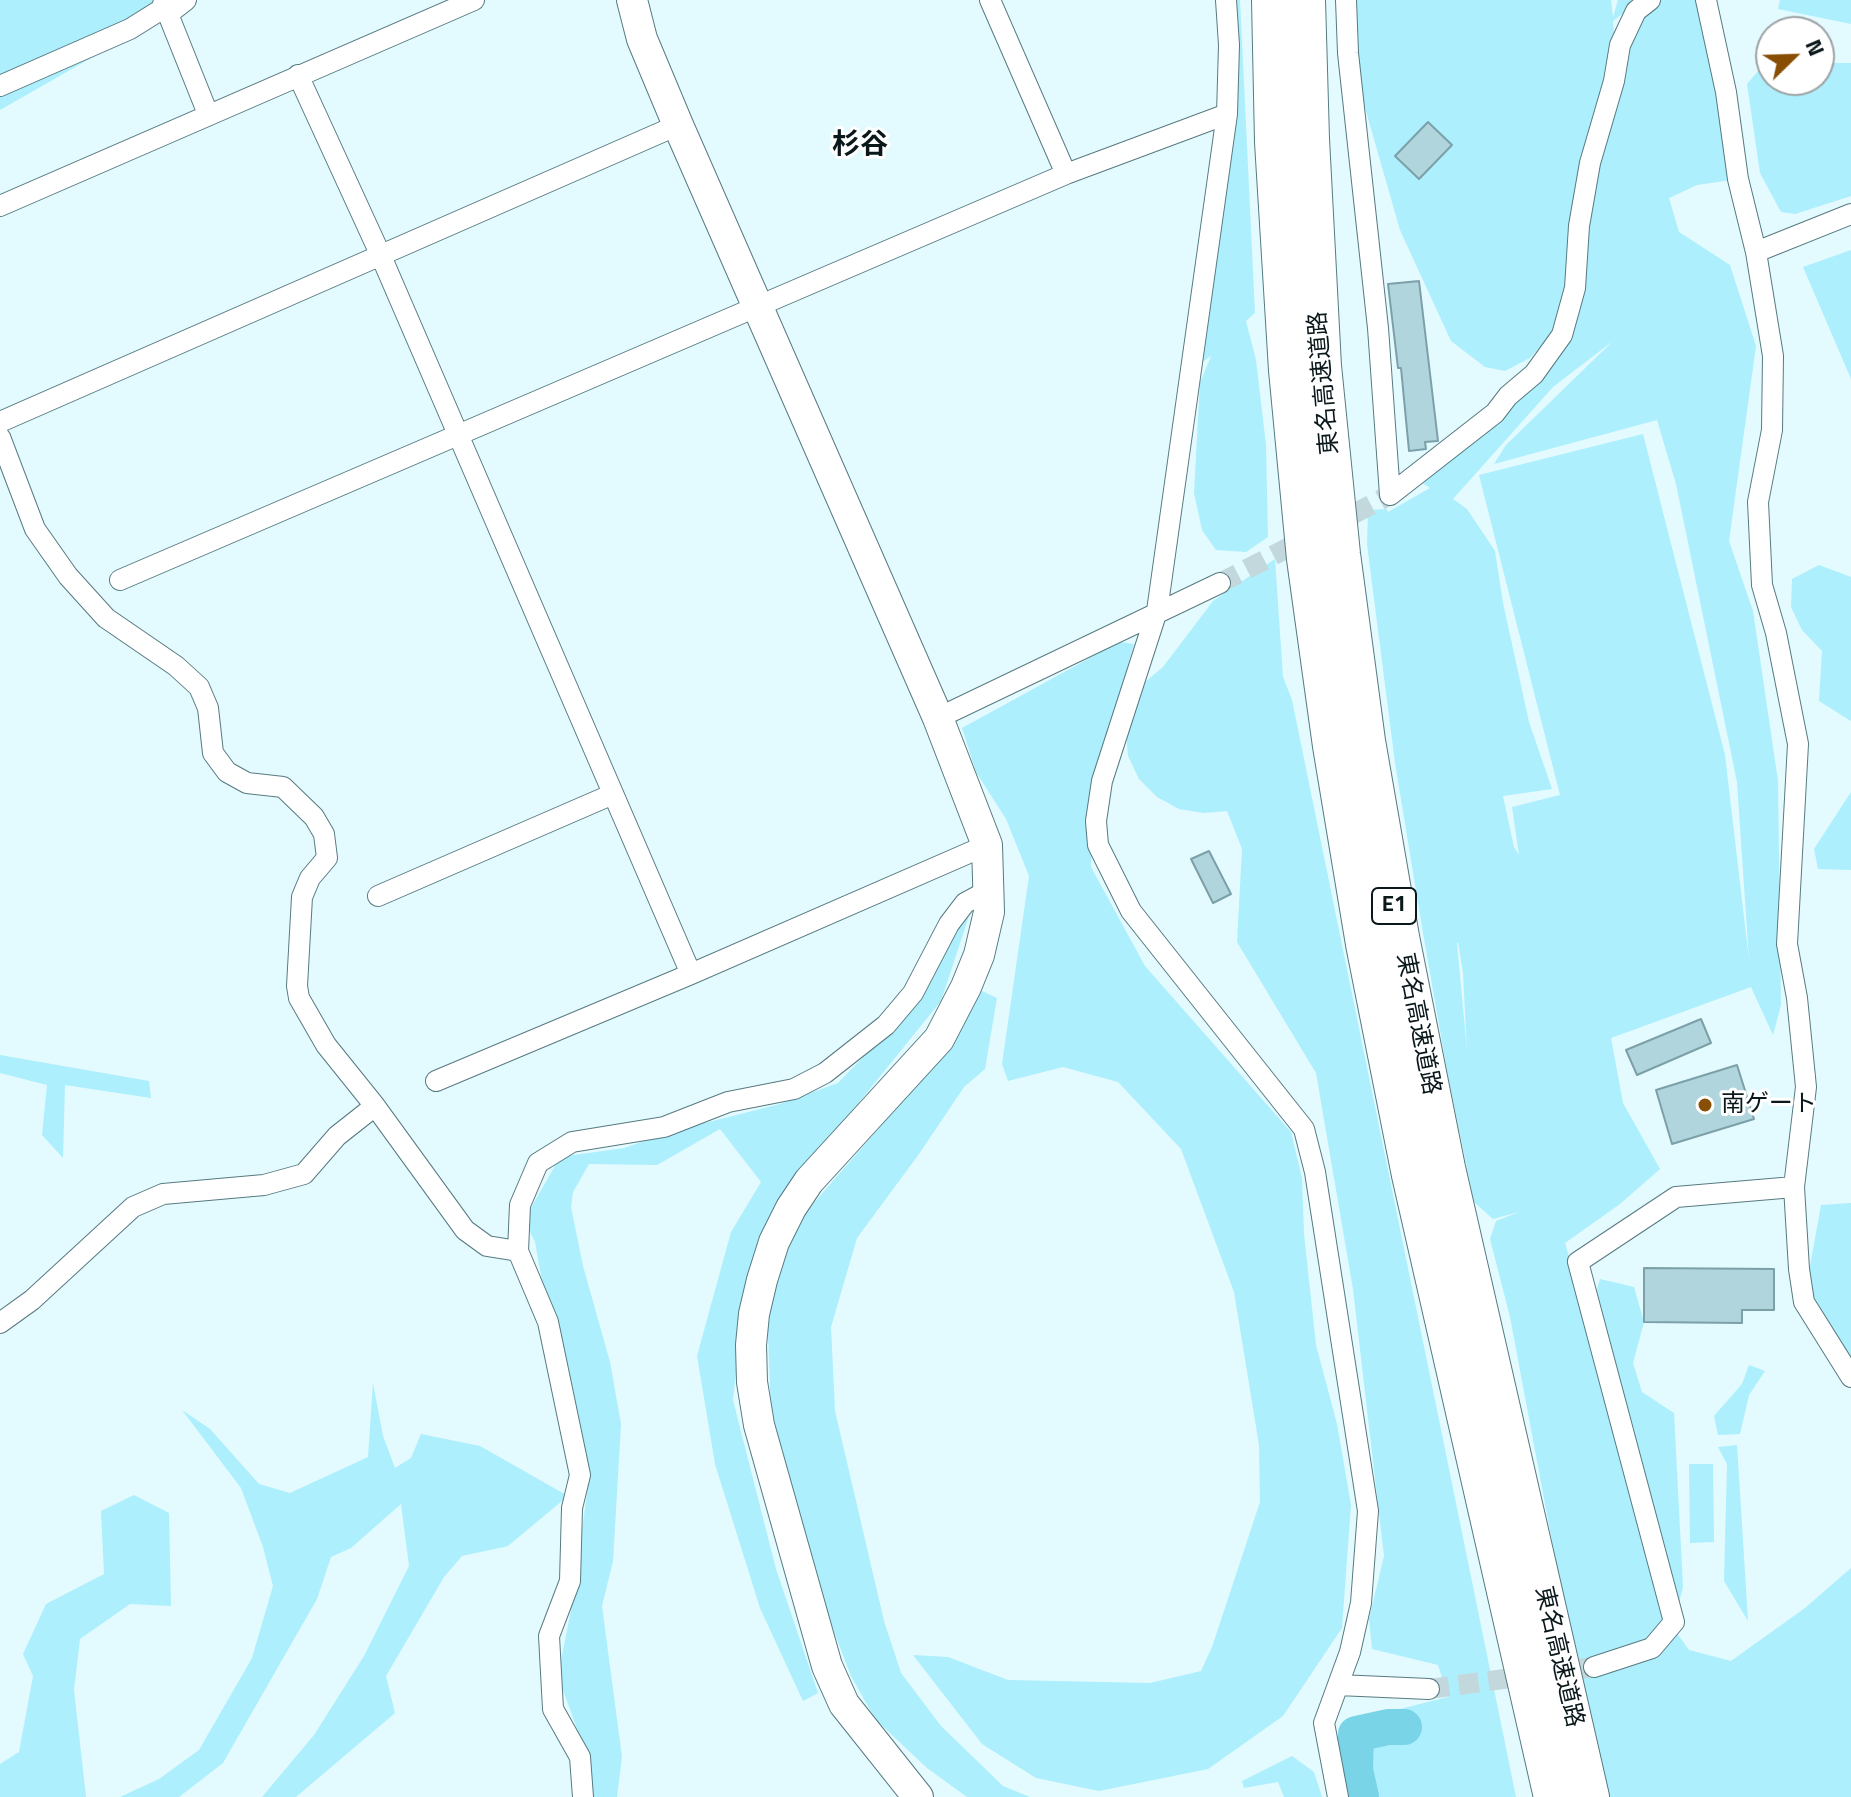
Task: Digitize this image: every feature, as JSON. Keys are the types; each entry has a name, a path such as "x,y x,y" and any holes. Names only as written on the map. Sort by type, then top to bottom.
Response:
{"highway":[{"name":"東名高速道路","path":"1271,0 1274,142 1288,370 1306,559 1332,746 1365,944 1411,1175 1553,1797"},
{"name":"東名高速道路","path":"1306,0 1322,366 1341,554 1366,741 1400,937 1446,1168 1590,1797"}],"street":[{"path":"0,86 130,29 162,9 164,0"},
{"path":"186,0 168,14 208,114"},
{"path":"0,206 474,0"},
{"path":"632,0 642,39 678,125 938,718 987,845 989,912 979,955 939,1039 809,1181 791,1208 774,1242 762,1280 751,1345 752,1382 759,1425 827,1666 844,1704 918,1797"},
{"path":"990,0 1066,174"},
{"path":"1226,0 1229,45 1227,114 1157,611 1102,781 1096,821 1098,845 1131,911 1304,1129 1315,1172 1368,1511 1361,1603 1350,1652 1324,1723 1338,1797"},
{"path":"1346,0 1348,53 1378,328 1390,495 1495,413 1508,396 1534,374 1562,335 1575,288 1579,226 1590,163 1614,81 1620,45 1636,11 1650,0"},
{"path":"1706,0 1726,92 1738,179 1756,252 1773,356 1772,430 1758,502 1762,585 1776,633 1798,744 1787,944 1797,998 1806,1087 1794,1187 1799,1269 1804,1302 1851,1377"},
{"path":"298,75 381,256 691,974"},
{"path":"120,580 1066,174 1227,114"},
{"path":"0,422 678,125"},
{"path":"1756,252 1851,214"},
{"path":"0,437 35,529 68,576 106,618 176,666 199,687 208,708 213,753 227,772 247,783 283,787 314,817 324,834 327,858 310,878 302,897 299,998 326,1045 375,1106 465,1230 487,1246 518,1251"},
{"path":"938,718 1220,583"},
{"path":"378,896 613,794"},
{"path":"436,1081 987,845"},
{"path":"583,1797 580,1757 553,1709 549,1636 570,1581 572,1508 580,1475 548,1322 518,1251 520,1205 538,1163 572,1142 664,1127 728,1102 794,1089 825,1073 886,1025 913,993 949,924 965,903 989,890"},
{"path":"0,1323 32,1300 133,1207 163,1194 264,1185 304,1174 337,1136 375,1106"},
{"path":"1594,1667 1652,1648 1674,1622 1578,1262 1676,1197 1794,1187"},
{"path":"1338,1685 1429,1689"}],"shaded area":[{"path":"0,0 170,0 168,14 0,110"},
{"path":"1235,0 1240,0 1255,313 1246,321 1256,360 1266,445 1268,537 1246,552 1216,550 1202,530 1194,493 1200,383 1211,356 1198,365 1218,206 1235,130"},
{"path":"1356,0 1611,0 1613,17 1618,0 1640,0 1613,21 1615,52 1629,23 1658,0 1705,0 1738,179 1697,185 1669,198 1679,232 1730,265 1756,346 1729,541 1753,611 1778,781 1781,1005 1773,1035 1751,987 1611,1038 1623,1103 1660,1169 1620,1204 1565,1243 1572,1267 1595,1296 1600,1279 1634,1287 1644,1322 1633,1363 1642,1392 1674,1413 1683,1587 1674,1622 1666,1618 1689,1650 1731,1661 1805,1608 1851,1568 1851,1797 1600,1797 1510,1317 1490,1239 1496,1221 1519,1212 1493,1219 1474,1202 1448,1076 1395,763 1367,544 1368,510 1387,509 1388,512 1430,488 1417,479 1532,366 1538,349 1530,358 1505,371 1485,367 1451,341 1400,230 1353,66","holes":["1613,341 1506,445 1494,464 1657,420 1676,484 1737,782 1749,960 1725,755 1643,434 1479,475 1560,795 1512,807 1519,855 1514,847 1503,796 1552,789 1529,722 1495,551 1467,509 1453,499 1553,387","1457,943 1463,973 1467,1051"]},
{"path":"1780,0 1851,0 1851,24 1835,21 1835,16 1812,16 1778,9"},
{"path":"1835,63 1851,63 1851,196 1795,214 1781,212 1760,173 1747,84 1755,75 1755,96 1835,96"},
{"path":"1851,250 1851,379 1803,267"},
{"path":"1275,559 1283,677 1292,700 1516,1797 1350,1797 1342,1764 1344,1723 1448,1697 1438,1665 1372,1649 1369,1619 1384,1556 1353,1289 1316,1073 1237,942 1242,849 1227,811 1204,813 1179,809 1157,797 1139,779 1128,756 1126,730 1144,683 1163,667 1213,601"},
{"path":"1819,565 1851,577 1851,721 1819,701 1822,651 1802,630 1791,607 1792,579"},
{"path":"1119,642 1134,644 1095,780 1091,867 1145,966 1291,1132 1302,1178 1304,1234 1316,1345 1337,1424 1351,1505 1342,1628 1283,1716 1208,1769 1099,1791 1036,1778 982,1744 913,1655 948,1657 1008,1680 1150,1683 1201,1671 1212,1647 1260,1502 1259,1445 1234,1292 1181,1149 1118,1082 1063,1067 1008,1081 1002,1064 1029,876 1006,819 976,772 962,728"},
{"path":"1851,792 1851,870 1818,869 1814,849"},
{"path":"969,916 941,1001 784,1195 741,1325 733,1400 776,1569 818,1693 803,1701 760,1608 715,1464 697,1356 731,1232 761,1182 720,1129 657,1165 589,1164 573,1192 571,1207 583,1266 610,1362 621,1424 613,1561 602,1606 622,1757 617,1797 593,1797 590,1765 558,1676 571,1610 590,1472 561,1332 542,1281 535,1242 524,1220 560,1157 624,1148 677,1130 780,1104 838,1083 914,1005 955,932"},
{"path":"982,991 997,998 985,1069 964,1087 857,1238 831,1327 835,1411 884,1621 901,1673 941,1726 1003,1786 1030,1797 967,1797 927,1768 875,1719 851,1676 828,1616 771,1415 767,1307 792,1228 949,1048"},
{"path":"0,1055 149,1081 151,1098 65,1085 63,1158 42,1135 47,1085 0,1073"},
{"path":"1851,1203 1851,1362 1804,1300 1821,1205"},
{"path":"1749,1365 1765,1371 1749,1395 1740,1434 1718,1435 1714,1416 1742,1384"},
{"path":"373,1383 383,1436 395,1468 411,1458 421,1434 480,1446 568,1496 508,1546 462,1556 444,1577 386,1676 395,1713 296,1797 262,1797 314,1735 364,1656 409,1566 401,1504 351,1548 331,1557 317,1599 223,1763 179,1797 120,1797 159,1779 199,1750 252,1658 273,1586 263,1547 241,1488 182,1410 210,1429 259,1484 290,1493 368,1457"},
{"path":"1737,1445 1748,1621 1724,1581 1727,1464 1718,1447"},
{"path":"1689,1464 1713,1464 1714,1542 1690,1543"},
{"path":"134,1495 169,1513 171,1606 130,1604 80,1639 74,1690 86,1797 0,1797 0,1764 19,1752 33,1676 23,1654 46,1604 104,1574 101,1511"},
{"path":"1292,1756 1314,1772 1322,1797 1284,1797 1278,1782 1244,1788 1242,1781"}],"building":[{"path":"1428,122 1452,145 1419,179 1395,156"},
{"path":"1419,281 1438,441 1425,442 1426,449 1409,451 1401,368 1398,368 1388,284"},
{"path":"1209,851 1231,894 1213,903 1191,859"},
{"path":"1701,1019 1711,1043 1637,1075 1626,1050"},
{"name":"南ゲート","path":"1737,1065 1754,1119 1672,1144 1656,1090"},
{"path":"1644,1268 1774,1269 1774,1310 1742,1310 1742,1323 1644,1322"}],"waterway":[{"path":"1361,1797 1355,1770 1356,1734 1404,1727"}],"tunnel":[{"path":"1220,583 1390,495"},
{"path":"1429,1689 1594,1667"}],"place":[{"name":"南ゲート","path":"1705,1105"}],"district":[{"name":"杉谷","path":"860,146"}]}
